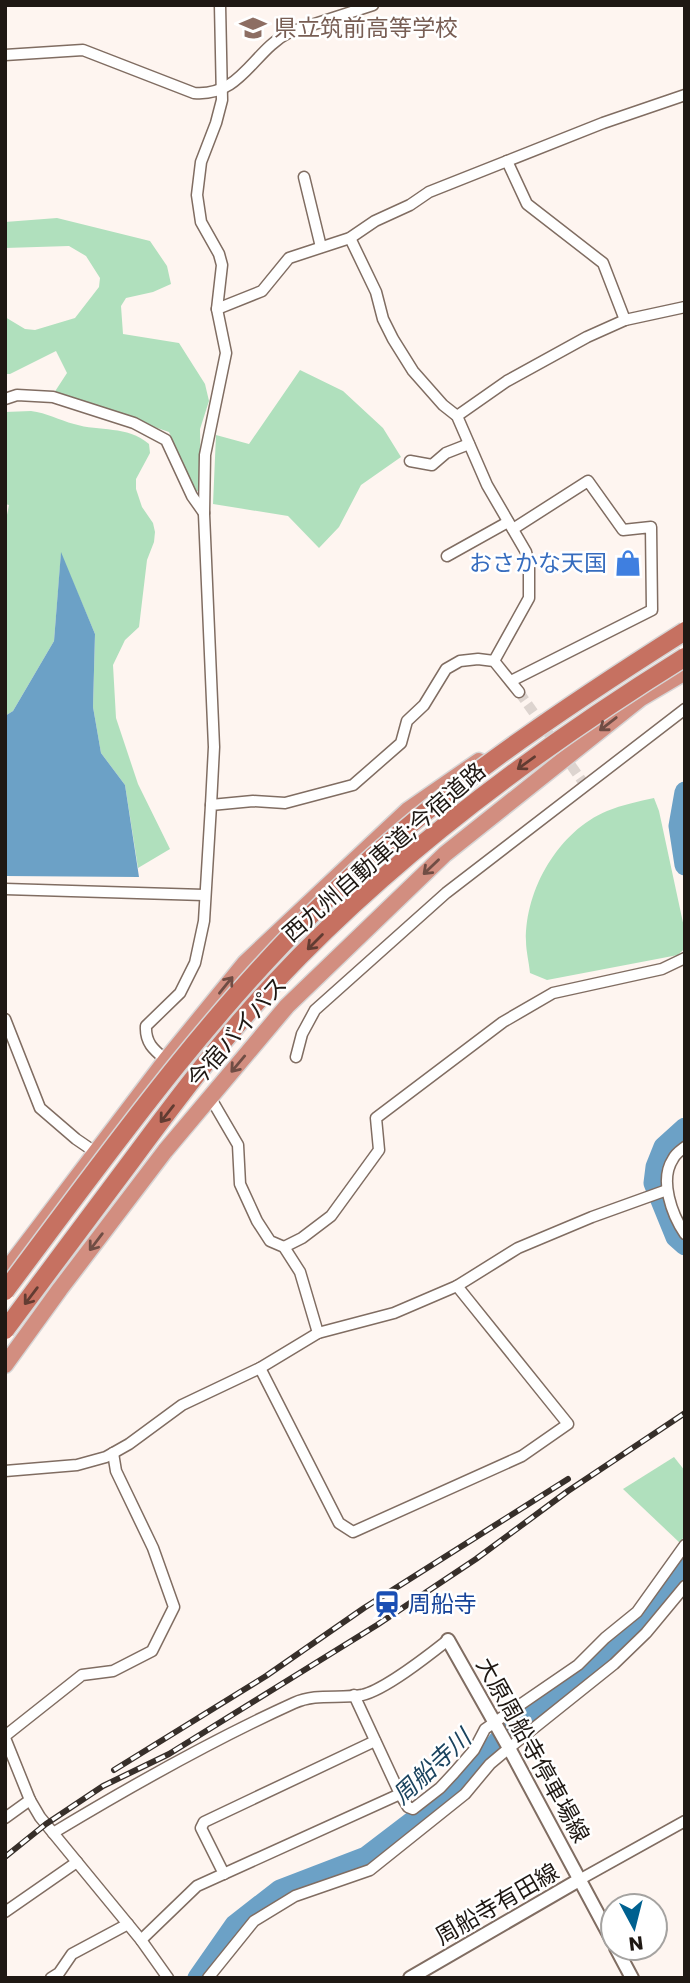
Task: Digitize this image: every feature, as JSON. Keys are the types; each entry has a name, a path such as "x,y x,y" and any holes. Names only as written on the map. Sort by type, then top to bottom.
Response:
{"highway":[{"name":"今宿バイパス","path":"5,1272 166,1060 244,963 408,810 592,682 685,625"},
{"name":"西九州自動車道;今宿道路","path":"5,1291 139,1112 193,1045 321,905 393,840 489,762 554,716 685,631"},
{"name":"西九州自動車道;今宿道路","path":"5,1330 209,1058 274,983 335,921 504,779 578,726 685,657"},
{"name":"今宿バイパス","path":"5,1365 165,1151 287,1006 445,854 641,698 685,672"}],"main road":[{"name":"大原周船寺停車場線","path":"448,1640 508,1745 579,1880"},
{"name":"周船寺有田線","path":"410,1978 427,1974 579,1880 599,1916"},
{"path":"623,1962 632,1978"}],"street":[{"path":"166,1060 150,1047 146,1026 180,993 195,963 204,921 214,747 204,514 205,455 226,353 218,309 222,265 219,254 201,222 197,195 201,162 222,100 220,5"},
{"path":"5,55 83,50 194,93 207,94 234,83 277,38 373,5"},
{"path":"218,309 262,291 289,258 350,238 375,221 410,205 429,192 685,95"},
{"path":"507,161 527,204 603,263 625,320"},
{"path":"304,177 321,247"},
{"path":"350,238 376,292 383,319 393,339 414,371 443,405 457,415 487,485 526,552 529,598 494,661"},
{"path":"457,415 507,381 587,337 625,320 685,307"},
{"path":"5,399 17,395 53,397 134,423 159,435 166,440 192,496 204,514"},
{"path":"410,461 432,465 446,453 469,444"},
{"path":"447,556 510,525 588,481 623,530 651,527 652,610 511,681"},
{"path":"211,804 253,801 285,803 353,785 401,743 407,721 424,705 446,669 460,661 494,661 519,692"},
{"path":"296,1057 302,1034 316,1010 446,893 685,709"},
{"path":"5,889 204,895"},
{"path":"284,1247 302,1238 331,1216 379,1150 376,1118 503,1022 553,993 662,969 685,958"},
{"path":"5,1019 40,1108 95,1152"},
{"path":"210,1097 238,1146 240,1184 257,1221 270,1241 284,1247 300,1272 318,1333"},
{"path":"685,1147 672,1159 667,1177 667,1189 676,1218 685,1234"},
{"path":"5,1471 76,1465 113,1453 182,1405 260,1368 318,1333 394,1313 457,1286 518,1248 667,1189"},
{"path":"260,1368 339,1523 353,1532 522,1456 568,1424 457,1286"},
{"path":"113,1453 116,1471 153,1548 174,1607 152,1651 113,1671 82,1675 5,1737 30,1800 53,1833 141,1940 167,1978"},
{"path":"354,1695 400,1794 408,1807 413,1809 454,1773 474,1749 485,1729 578,1665 605,1638 638,1612 685,1545"},
{"path":"208,1978 254,1921 295,1896 370,1870 465,1794 508,1745 614,1664 646,1633 685,1586"},
{"path":"53,1833 145,1777 297,1702 320,1696 364,1695 400,1675 448,1640"},
{"path":"224,1874 205,1839 201,1828 204,1822 375,1741"},
{"path":"141,1940 197,1886 400,1794"},
{"path":"5,1818 30,1800"},
{"path":"579,1880 685,1821"},
{"path":"5,1912 77,1862"},
{"path":"51,1978 59,1973 72,1954 128,1924"}],"green space":[{"path":"57,218 150,241 167,266 171,284 153,292 126,298 121,306 123,334 179,343 205,384 209,401 200,429 201,489 196,492 169,432 54,393 67,373 56,351 5,374 5,317 25,329 35,330 75,318 99,287 100,278 86,256 69,246 5,248 5,222"},
{"path":"300,370 343,391 383,428 401,457 361,485 339,527 319,548 288,516 213,504 216,435 249,444"},
{"path":"31,411 84,426 132,434 149,444 150,453 136,479 136,489 142,507 153,523 154,542 147,560 139,627 125,640 113,665 116,718 138,784 170,849 138,868 125,785 101,753 93,707 95,634 61,554 54,641 13,711 5,716 5,515 9,505 5,504 5,412"},
{"path":"654,798 685,932 685,948 678,955 547,980 530,973 526,941 531,902 548,864 560,847 574,832 607,811"},
{"path":"674,1457 685,1471 685,1535 680,1543 623,1489"}],"water":[{"path":"61,552 95,634 93,707 101,753 125,785 139,877 5,876 5,716 13,711 54,641"}],"waterway":[{"name":"周船寺川","path":"685,792 679,826 685,865"},
{"name":"周船寺川","path":"685,1128 664,1147 656,1167 654,1183 676,1237 685,1245"},
{"name":"周船寺川","path":"198,1978 235,1925 280,1890 366,1857 442,1799 479,1764 511,1726 589,1670 638,1625 685,1566"}],"tunnel":[{"path":"519,692 585,785"}],"railway":[{"path":"5,1857 46,1824 103,1786 169,1754 377,1625 685,1413"},
{"path":"114,1770 266,1676 364,1608 568,1479"}],"place":[{"name":"県立筑前高等学校","path":"253,28"},
{"name":"おさかな天国","path":"628,563"},
{"name":"周船寺","path":"387,1604"}]}
